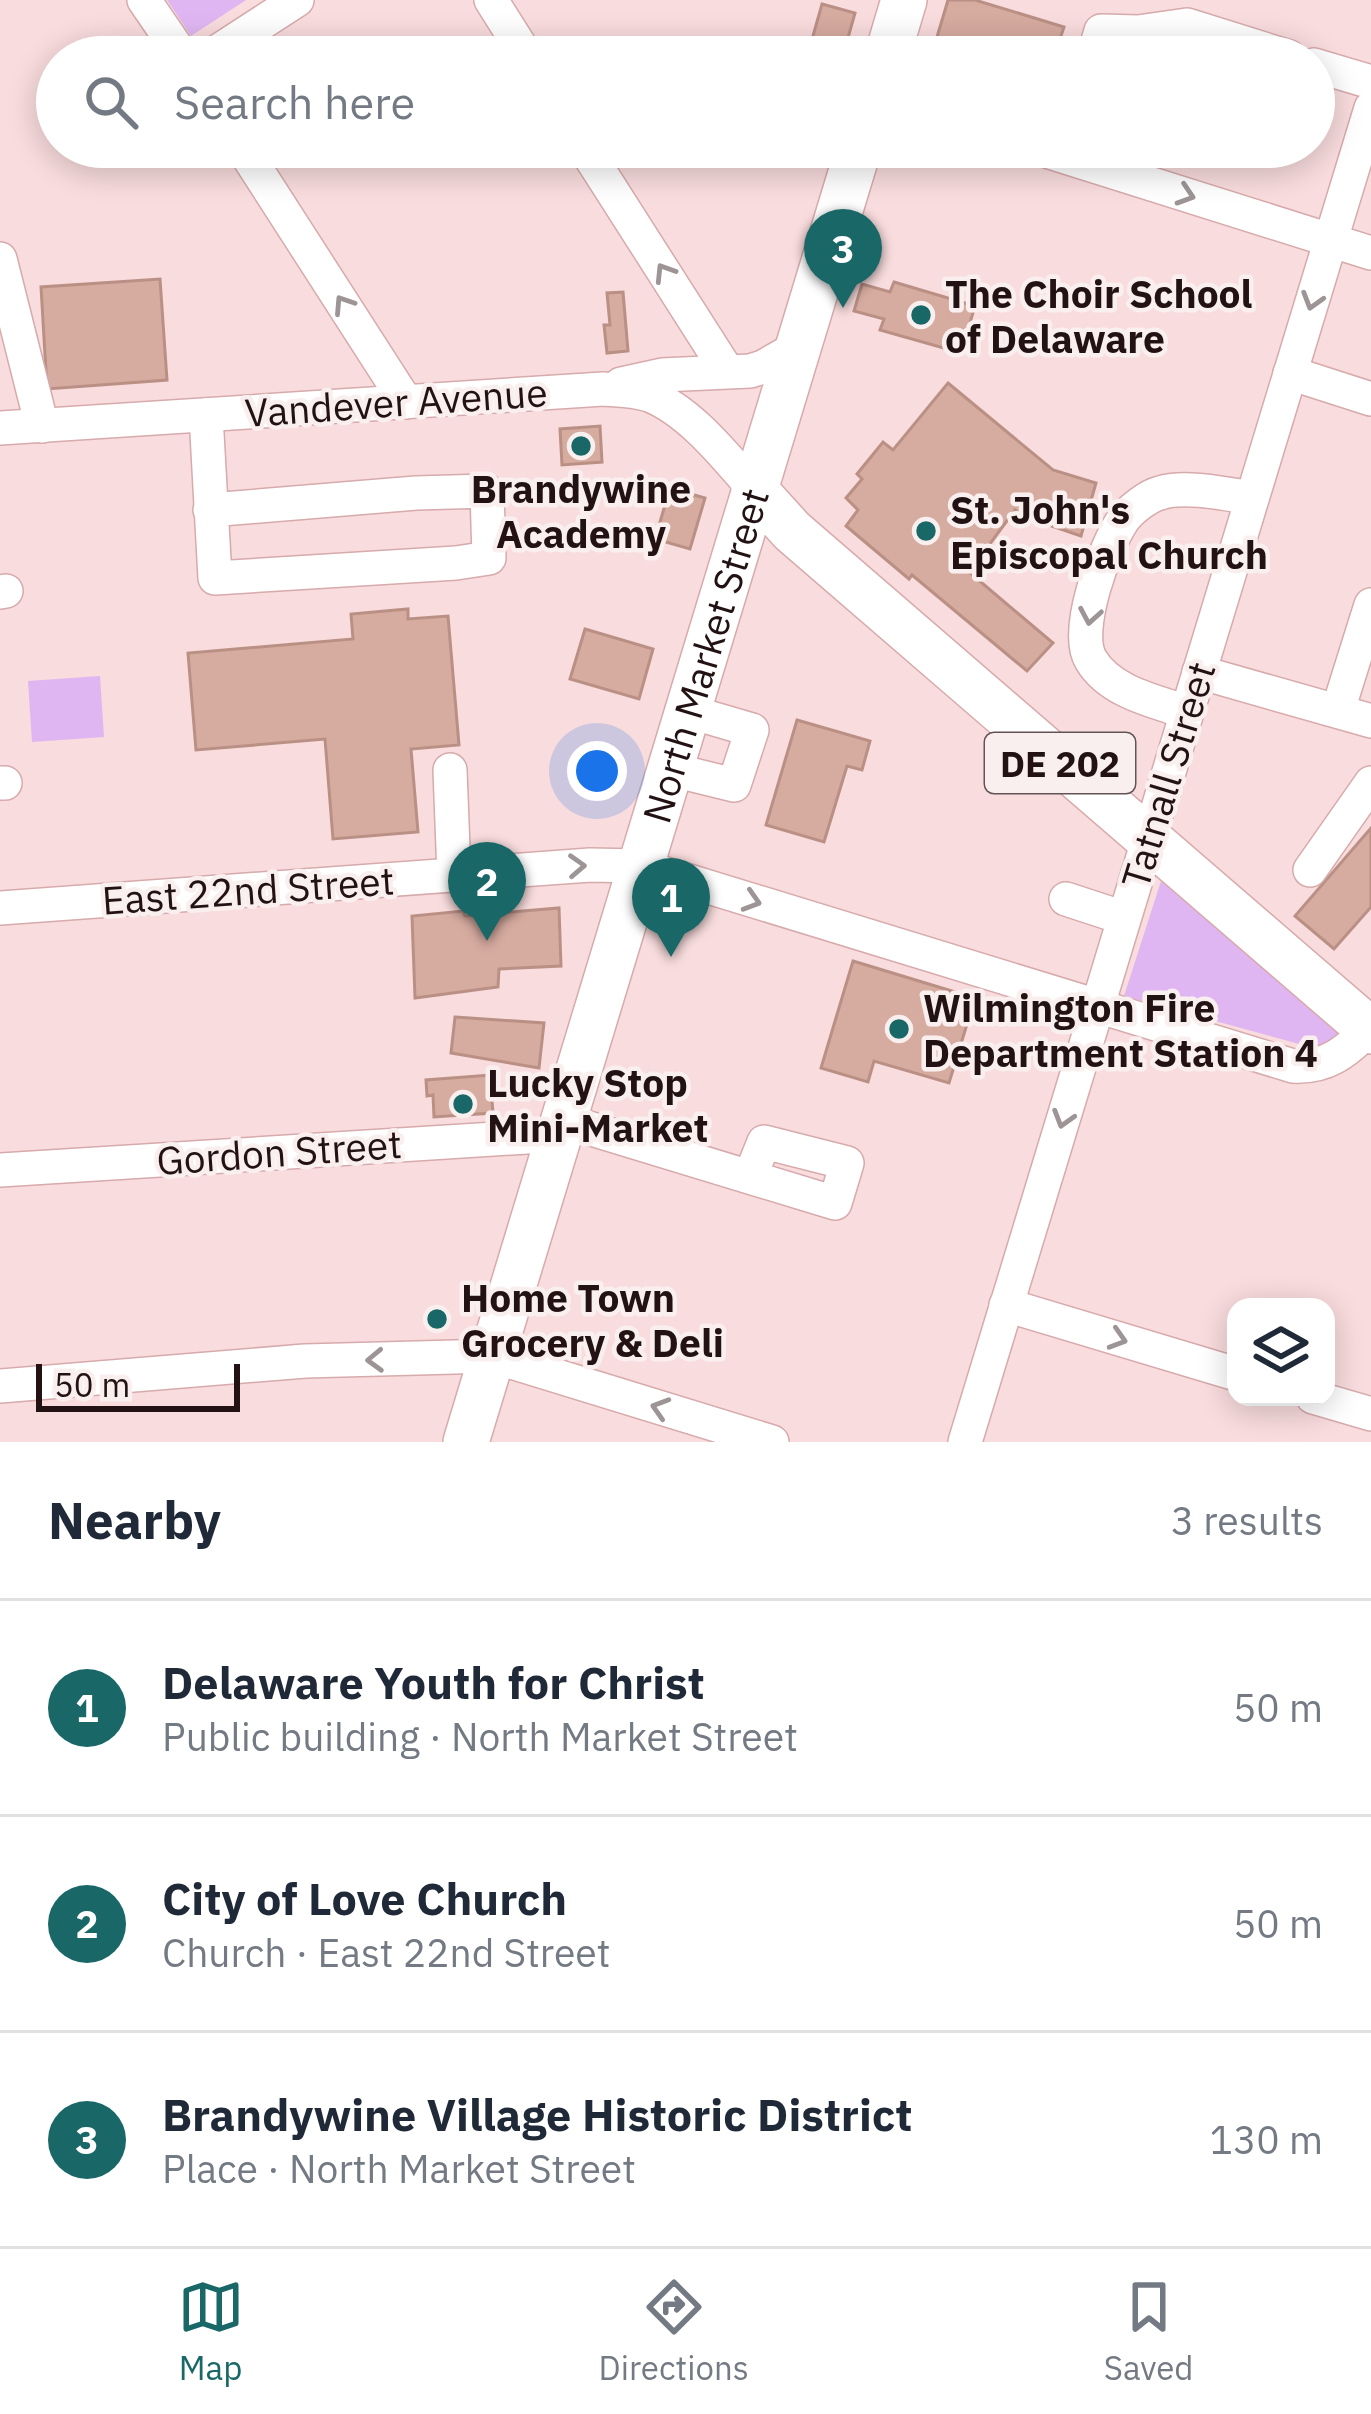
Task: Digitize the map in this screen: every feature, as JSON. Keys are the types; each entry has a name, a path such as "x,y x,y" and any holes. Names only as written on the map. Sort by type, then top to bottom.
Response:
{"main road":[{"path":"893,36 904,0"},
{"name":"North Market Street","path":"466,1442 853,168"},
{"name":"DE 202","path":"754,489 792,531 1370,1030"}],"street":[{"path":"144,0 169,36"},
{"path":"241,36 297,0"},
{"path":"491,0 514,36"},
{"path":"1124,36 1187,13 1240,36"},
{"path":"1335,71 1371,82"},
{"name":"Tatnall Street","path":"965,1442 1371,108"},
{"path":"256,168 406,402"},
{"path":"597,168 727,371"},
{"path":"1108,168 1371,253"},
{"path":"0,260 8,324 42,426"},
{"path":"603,388 662,375 750,371 798,347"},
{"path":"1290,373 1371,399"},
{"name":"Vandever Avenue","path":"0,428 603,388 631,391 665,403 715,443 754,489"},
{"path":"206,415 210,510 215,578 489,558 488,491 210,510"},
{"path":"1187,712 1141,697 1111,680 1089,658 1084,628 1107,546 1126,514 1160,493 1208,490 1252,499"},
{"path":"1338,710 1371,605"},
{"path":"1199,672 1371,721"},
{"path":"670,769 734,785 752,730 687,711"},
{"path":"451,770 454,875"},
{"path":"1310,870 1371,783"},
{"name":"East 22nd Street","path":"0,908 590,865 640,866 1293,1066 1325,1064 1370,1030"},
{"path":"1066,899 1124,918"},
{"path":"561,1127 750,1177"},
{"name":"Gordon Street","path":"0,1170 561,1127"},
{"path":"1006,1305 1227,1371"},
{"path":"0,1386 305,1361 492,1357 772,1442"},
{"path":"1335,1403 1371,1414"}],"shaded area":[{"path":"167,0 246,0 191,36"},
{"path":"100,676 104,737 32,742 28,681"},
{"path":"1161,881 1342,1036 1321,1050 1124,996"}],"building":[{"path":"948,0 975,0 1064,27 1061,36 937,36"},
{"path":"822,4 855,13 849,36 813,36"},
{"path":"160,279 167,380 47,389 41,287"},
{"name":"The Choir School of Delaware","path":"894,282 975,306 961,353 880,330 884,319 854,311 862,284 890,292"},
{"path":"623,292 628,351 607,353 607,293"},
{"name":"St. John's Episcopal Church","path":"948,383 1053,470 1096,483 1081,536 1015,510 969,572 1053,643 1027,671 846,526 858,510 846,498 862,479 857,474 883,442 893,450"},
{"name":"Brandywine Academy","path":"600,426 602,462 562,465 560,429"},
{"path":"670,488 705,498 690,549 655,539"},
{"path":"408,609 408,619 448,616 459,745 411,749 418,832 333,839 325,739 196,750 188,653 353,639 351,614"},
{"path":"585,629 653,649 639,699 570,679"},
{"path":"797,720 870,741 862,770 847,766 824,842 766,825"},
{"path":"1371,828 1371,907 1334,949 1295,916"},
{"path":"559,908 561,966 499,969 498,987 415,998 412,916"},
{"name":"Wilmington Fire Department Station 4","path":"853,961 975,998 949,1083 874,1061 868,1082 821,1068"},
{"path":"455,1017 544,1023 539,1068 451,1053"},
{"name":"Lucky Stop Mini-Market","path":"490,1075 493,1113 434,1117 433,1095 427,1096 426,1080"}],"place":[{"name":"Brandywine Village Historic District","path":"843,308"},
{"name":"The Choir School of Delaware","path":"921,315"},
{"name":"Brandywine Academy","path":"581,446"},
{"name":"St. John's Episcopal Church","path":"926,531"},
{"name":"City of Love Church","path":"487,941"},
{"name":"Delaware Youth for Christ","path":"671,957"},
{"name":"Wilmington Fire Department Station 4","path":"899,1029"},
{"name":"Lucky Stop Mini-Market","path":"463,1104"},
{"name":"Home Town Grocery & Deli","path":"437,1319"}]}
